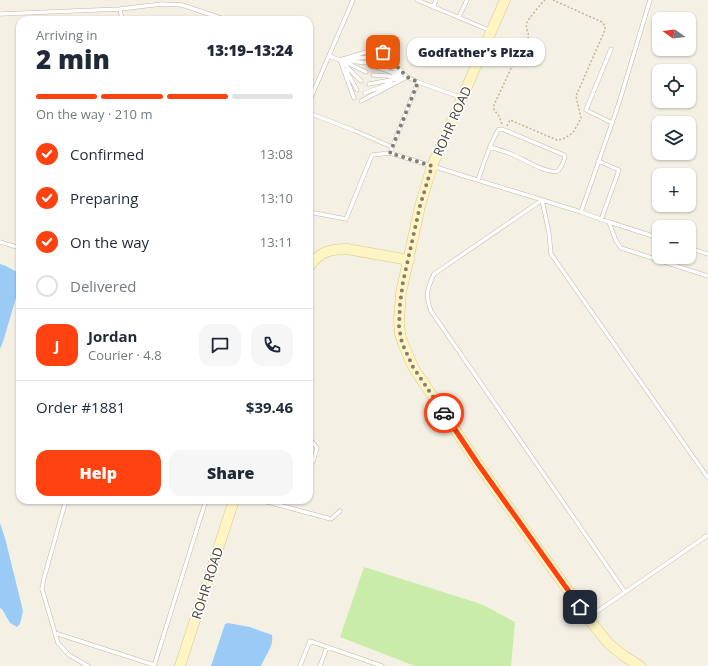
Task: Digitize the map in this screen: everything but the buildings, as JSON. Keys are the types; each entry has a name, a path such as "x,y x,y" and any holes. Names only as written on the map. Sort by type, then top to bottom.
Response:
{"street":[{"name":"ROHR ROAD","path":"505,0 432,166 420,206 401,293 399,327 402,343 413,367 478,464 588,618 609,644 640,666"},
{"path":"313,262 320,254 337,249 346,249 409,260"},
{"name":"ROHR ROAD","path":"180,666 233,504"}],"lane":[{"path":"313,93 353,0"},
{"path":"433,7 436,0"},
{"path":"459,17 466,0"},
{"path":"581,212 612,123 650,0"},
{"path":"420,1 428,2 433,7 492,31"},
{"path":"0,14 120,9 162,4 182,5 215,16"},
{"path":"120,9 121,16"},
{"path":"340,60 376,49"},
{"path":"611,49 586,110 612,123"},
{"path":"383,52 407,77"},
{"path":"329,56 366,72"},
{"path":"340,60 372,57"},
{"path":"340,60 369,63"},
{"path":"340,60 361,81"},
{"path":"340,60 357,90"},
{"path":"340,60 354,98"},
{"path":"380,60 407,77"},
{"path":"377,67 463,98"},
{"path":"373,75 407,77"},
{"path":"369,84 407,77"},
{"path":"365,93 407,77"},
{"path":"361,101 407,77"},
{"path":"390,153 418,82"},
{"path":"313,115 376,139 392,147"},
{"path":"478,180 490,146 498,130 502,129 564,155 565,157 558,171 554,172 490,146"},
{"path":"313,213 346,218 372,155 390,153 581,212 601,220 652,236"},
{"path":"598,161 619,170 601,220"},
{"path":"542,200 549,233 551,254 708,478"},
{"path":"542,200 434,274 427,293 427,300 431,311 625,592"},
{"path":"609,222 616,241 621,248 708,276"},
{"path":"0,242 16,247"},
{"path":"696,250 708,254"},
{"path":"313,443 317,448 314,462"},
{"path":"65,504 42,589 58,643 70,655 88,666"},
{"path":"55,633 154,665 205,504"},
{"path":"275,504 331,519 340,511"},
{"path":"588,618 708,535"},
{"path":"300,666 310,641 382,666"},
{"path":"320,666 327,647"}],"path":[{"path":"545,0 528,21 528,40 522,45 494,108 503,126 506,128 510,120 557,140 563,139 570,135 581,118 576,96 605,28 602,22 553,0"}],"green space":[{"path":"364,567 481,604 515,622 511,666 415,666 340,637"}],"water":[{"path":"0,264 16,272 16,298 0,349"},
{"path":"0,523 23,611 20,624 17,627 10,623 0,608"},
{"path":"228,623 250,627 272,635 272,643 261,666 211,666 225,624"}],"way so far":[{"path":"383,52 407,77 418,82 390,153 432,166 420,206 403,282 399,320 400,334 402,343 413,367 444,413"}],"place":[{"name":"Godfather's Pizza","path":"383,52"}],"route":[{"path":"444,413 478,464 580,607"}]}
